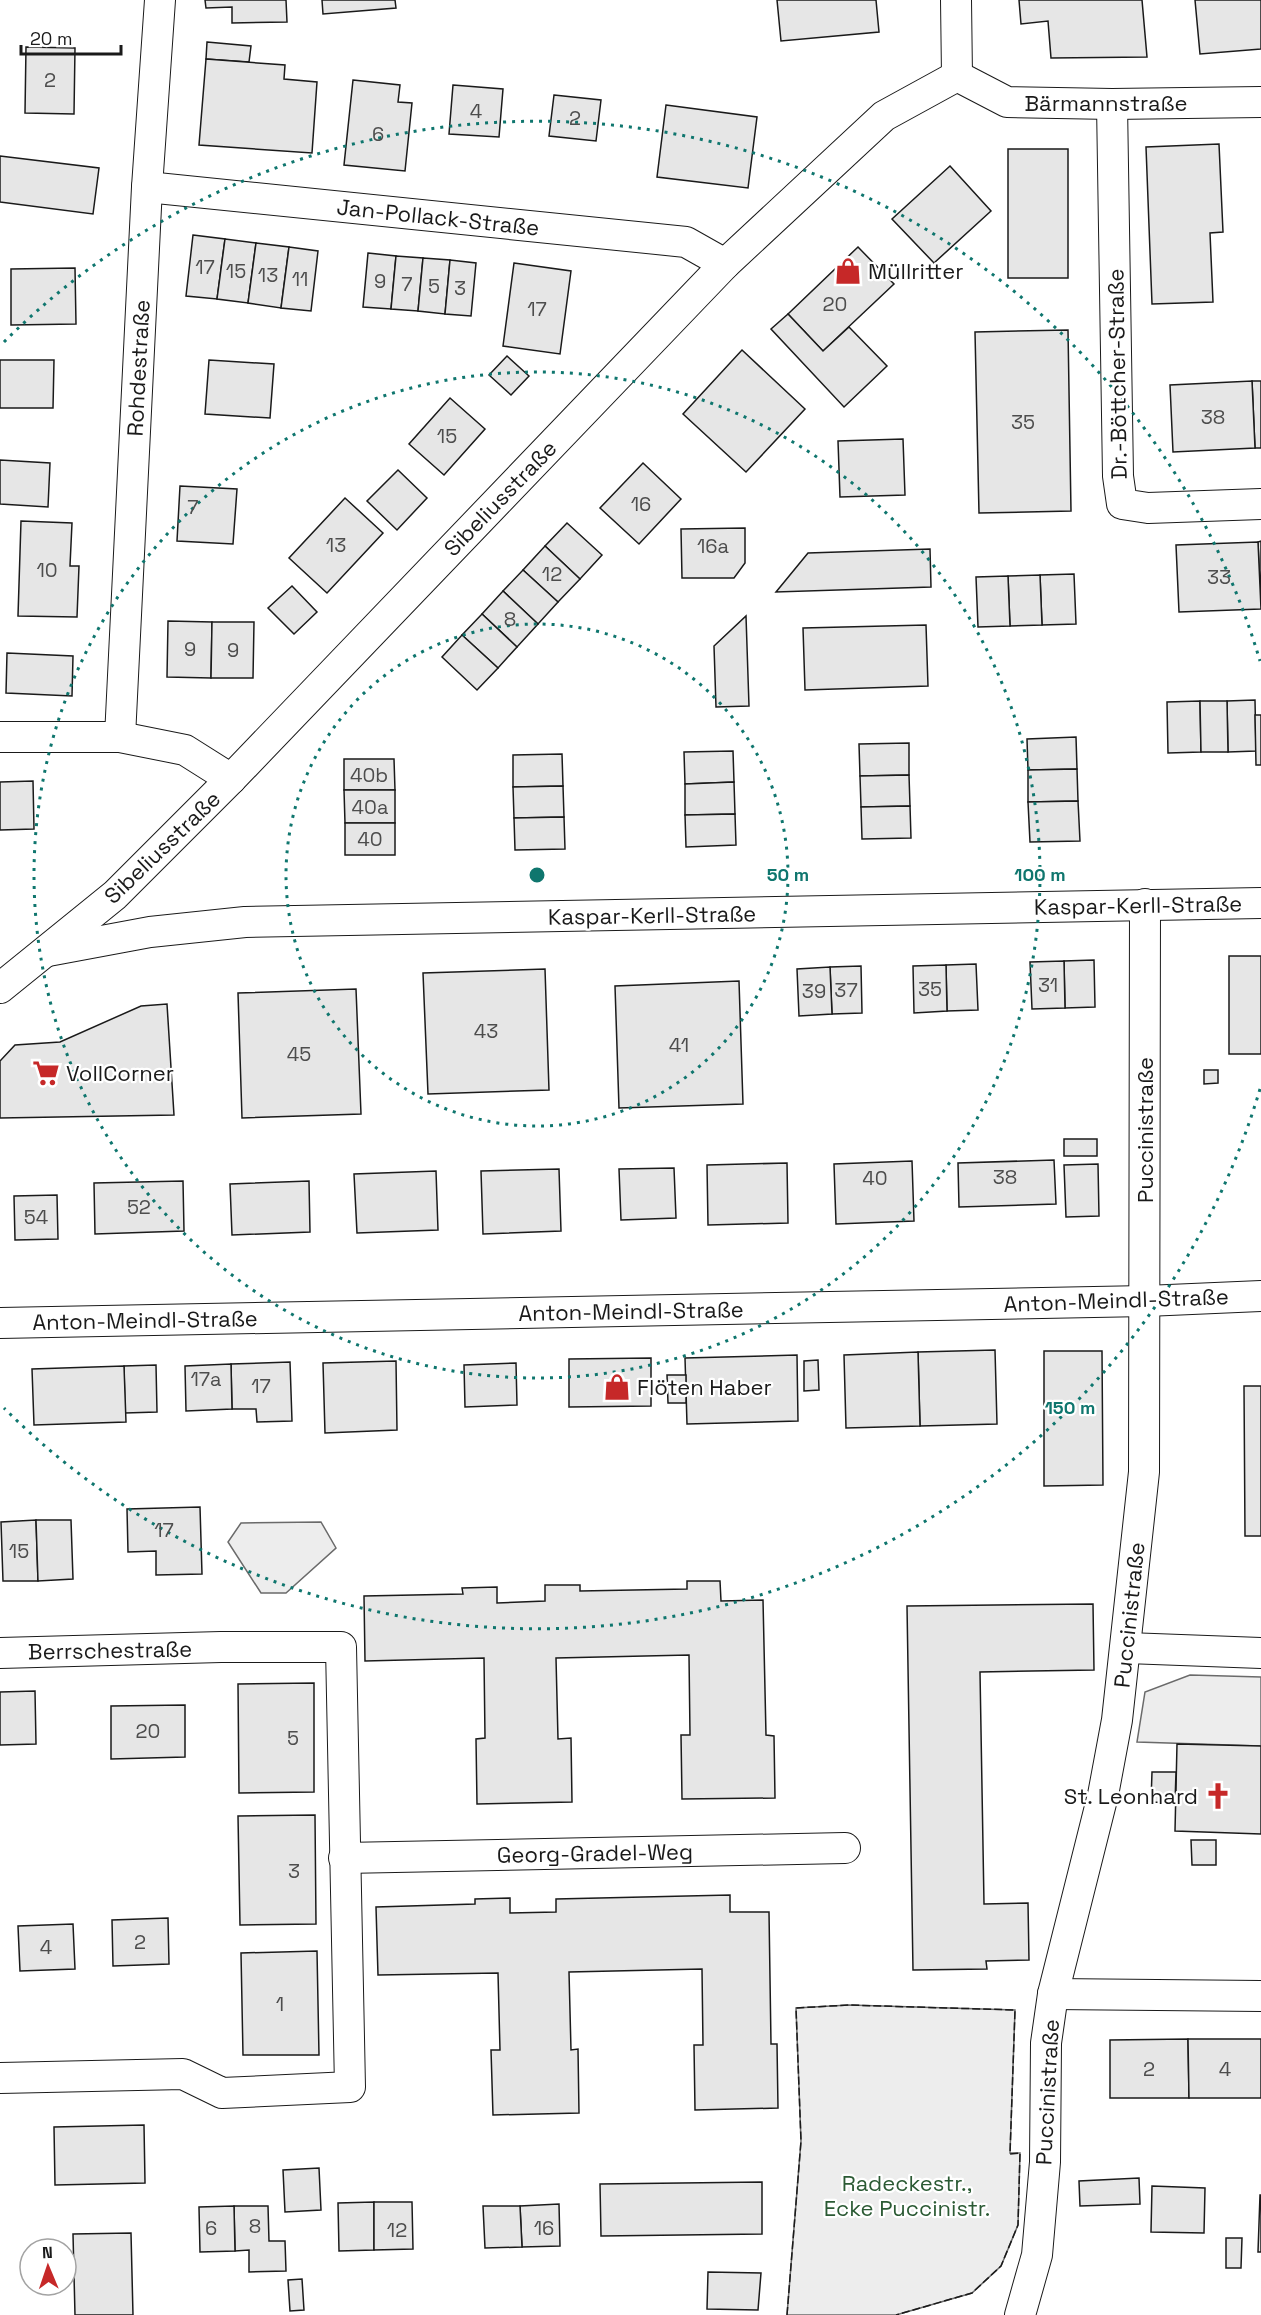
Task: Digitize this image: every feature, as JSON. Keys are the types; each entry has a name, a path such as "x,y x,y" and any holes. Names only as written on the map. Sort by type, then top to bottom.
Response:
{"street":[{"name":"Rohdestraße","path":"120,737 147,187 160,0"},
{"path":"956,0 957,76"},
{"name":"Bärmannstraße","path":"957,76 1007,102 1112,104 1261,102"},
{"name":"Sibeliusstraße","path":"0,987 115,895 231,779 724,264 884,116 957,76"},
{"name":"Dr.-Böttcher-Straße","path":"1112,104 1118,464 1122,504 1148,508 1261,504"},
{"name":"Jan-Pollack-Straße","path":"147,187 686,242 724,264"},
{"path":"0,737 120,737 185,750 231,779"},
{"name":"Kaspar-Kerll-Straße","path":"45,951 150,932 245,922 1261,903"},
{"name":"Puccinistraße","path":"1020,2315 1037,2255 1045,2162 1046,2043 1053,1994 1103,1795 1127,1648 1144,1472 1145,904"},
{"name":"Anton-Meindl-Straße","path":"0,1323 1146,1301 1261,1296"},
{"name":"Berrschestraße","path":"0,1653 221,1647 341,1647 344,1858"},
{"path":"1127,1648 1261,1653"},
{"name":"Georg-Gradel-Weg","path":"344,1858 845,1848"},
{"path":"0,2078 183,2074 222,2092 350,2087 344,1858"},
{"path":"1053,1994 1261,1996"}],"shaded area":[{"path":"321,1522 336,1548 286,1593 261,1593 228,1542 241,1523"},
{"path":"1190,1675 1261,1677 1261,1746 1137,1742 1145,1692"},
{"name":"Radeckestr., Ecke Puccinistr.","path":"849,2005 1015,2010 1010,2153 1020,2153 1018,2225 1001,2266 972,2293 896,2315 787,2315 801,2141 796,2008"}],"building":[{"path":"205,0 286,0 287,22 232,23 232,7 206,8"},
{"path":"322,0 395,0 396,8 323,14"},
{"path":"777,0 876,0 879,32 781,41"},
{"path":"1019,0 1142,0 1147,57 1051,58 1048,21 1021,24"},
{"path":"1195,0 1261,0 1261,49 1200,54"},
{"path":"207,42 251,46 249,62 206,59"},
{"path":"26,47 75,48 74,114 25,113"},
{"path":"206,59 285,65 284,79 317,82 312,153 199,145"},
{"path":"353,80 400,85 398,102 412,103 405,171 344,165"},
{"path":"453,85 503,89 499,137 449,134"},
{"path":"554,95 601,100 596,141 549,136"},
{"path":"666,105 757,117 748,188 657,177"},
{"path":"1219,144 1223,232 1210,233 1213,302 1152,304 1146,147"},
{"path":"1008,149 1068,149 1068,278 1008,278"},
{"path":"0,156 99,168 93,214 0,202"},
{"path":"950,166 991,211 934,263 892,219"},
{"path":"193,235 225,239 217,299 186,296"},
{"path":"225,239 256,243 248,303 217,299"},
{"path":"256,243 289,247 281,308 248,303"},
{"path":"289,247 318,251 311,311 281,308"},
{"path":"858,247 894,284 823,351 788,314"},
{"path":"368,253 396,256 391,309 363,307"},
{"path":"396,256 423,258 418,311 391,309"},
{"path":"423,258 450,260 445,314 418,311"},
{"path":"450,260 476,263 471,316 445,314"},
{"path":"514,263 571,271 560,354 503,346"},
{"path":"75,268 76,324 11,325 11,269"},
{"path":"788,314 823,351 849,327 887,366 844,407 771,329"},
{"path":"1068,330 1071,511 979,513 975,332"},
{"path":"742,350 805,409 746,472 683,414"},
{"path":"507,356 529,376 511,395 489,375"},
{"path":"0,360 54,360 53,408 0,408"},
{"path":"209,360 274,364 270,418 205,414"},
{"path":"1252,381 1261,381 1261,448 1255,448"},
{"path":"1252,381 1255,448 1173,452 1170,385"},
{"path":"450,398 485,429 444,475 409,444"},
{"path":"903,439 905,495 840,497 838,441"},
{"path":"0,460 50,463 48,507 0,504"},
{"path":"643,463 681,499 639,544 600,508"},
{"path":"398,470 427,498 397,530 367,501"},
{"path":"180,486 237,489 233,544 177,541"},
{"path":"345,498 383,533 327,593 289,558"},
{"path":"21,521 72,523 70,566 79,566 77,617 18,616"},
{"path":"567,523 602,555 580,579 545,546"},
{"path":"745,528 745,563 734,578 682,578 681,529"},
{"path":"1261,541 1261,609 1258,542"},
{"path":"1258,542 1261,609 1179,612 1176,545"},
{"path":"545,546 580,579 558,602 523,570"},
{"path":"930,549 931,587 776,592 808,553"},
{"path":"523,570 558,602 538,624 503,591"},
{"path":"1074,574 1076,624 1042,625 1040,575"},
{"path":"1040,575 1042,625 1010,626 1008,576"},
{"path":"1008,576 1010,626 978,627 976,577"},
{"path":"292,586 317,612 294,634 268,608"},
{"path":"503,591 538,624 517,647 482,614"},
{"path":"482,614 517,647 498,668 462,635"},
{"path":"746,616 749,706 716,707 714,646"},
{"path":"168,621 212,622 211,678 167,677"},
{"path":"212,622 254,622 253,678 211,678"},
{"path":"926,625 928,686 805,690 803,628"},
{"path":"462,635 498,668 477,690 442,657"},
{"path":"7,653 73,656 72,696 6,693"},
{"path":"1255,700 1256,751 1228,752 1227,701"},
{"path":"1200,701 1201,752 1168,753 1167,702"},
{"path":"1200,701 1227,701 1228,752 1201,752"},
{"path":"1255,715 1261,715 1261,765 1256,765"},
{"path":"1076,737 1077,769 1028,770 1027,739"},
{"path":"909,743 909,775 860,776 859,744"},
{"path":"733,751 734,782 685,784 684,752"},
{"path":"562,754 563,786 513,787 513,755"},
{"path":"344,759 394,759 395,790 344,790"},
{"path":"1077,769 1078,801 1028,802 1028,770"},
{"path":"909,775 910,806 861,807 860,776"},
{"path":"33,781 34,829 0,830 0,782"},
{"path":"734,782 735,814 685,815 685,784"},
{"path":"563,786 564,817 514,818 513,787"},
{"path":"344,790 395,790 395,823 345,823"},
{"path":"1078,801 1080,841 1030,842 1028,802"},
{"path":"910,806 911,838 862,839 861,807"},
{"path":"735,814 736,845 686,847 685,815"},
{"path":"564,817 565,849 515,850 514,818"},
{"path":"345,823 395,823 395,855 345,855"},
{"path":"1229,956 1261,956 1261,1054 1229,1054"},
{"path":"1094,960 1095,1007 1065,1008 1064,961"},
{"path":"1064,961 1065,1008 1032,1009 1030,962"},
{"path":"976,964 978,1010 947,1011 946,965"},
{"path":"946,965 947,1011 914,1013 913,966"},
{"path":"861,966 862,1013 832,1014 830,967"},
{"path":"830,967 832,1014 799,1016 797,969"},
{"path":"545,969 549,1090 428,1094 423,973"},
{"path":"739,981 743,1104 619,1108 615,986"},
{"path":"356,989 361,1114 242,1118 238,993"},
{"path":"167,1004 174,1115 0,1118 0,1061 15,1045 60,1042 141,1006"},
{"path":"1204,1070 1218,1070 1218,1083 1204,1084"},
{"path":"1064,1139 1097,1139 1097,1156 1064,1156"},
{"path":"1054,1160 1056,1204 959,1207 958,1163"},
{"path":"912,1161 914,1221 836,1224 834,1164"},
{"path":"787,1163 788,1223 708,1225 707,1165"},
{"path":"1098,1164 1099,1216 1066,1217 1064,1165"},
{"path":"674,1168 676,1218 621,1220 619,1169"},
{"path":"559,1169 561,1231 483,1234 481,1171"},
{"path":"436,1171 438,1230 357,1233 354,1174"},
{"path":"183,1181 184,1231 95,1234 94,1183"},
{"path":"309,1181 310,1232 232,1235 230,1184"},
{"path":"57,1195 58,1239 15,1240 14,1196"},
{"path":"995,1350 997,1424 920,1426 918,1352"},
{"path":"1044,1351 1102,1351 1103,1485 1044,1486"},
{"path":"918,1352 920,1426 846,1428 844,1355"},
{"path":"797,1355 798,1421 687,1424 685,1358"},
{"path":"651,1358 651,1406 569,1407 569,1359"},
{"path":"818,1360 819,1390 804,1391 804,1361"},
{"path":"396,1361 397,1430 325,1433 323,1363"},
{"path":"290,1362 292,1421 257,1422 256,1409 232,1409 231,1364"},
{"path":"516,1363 517,1405 465,1407 464,1365"},
{"path":"231,1364 232,1409 186,1411 185,1366"},
{"path":"156,1365 157,1412 125,1413 124,1366"},
{"path":"124,1366 126,1422 34,1425 32,1369"},
{"path":"667,1375 686,1375 686,1403 668,1403"},
{"path":"1244,1386 1261,1386 1261,1536 1245,1536"},
{"path":"200,1507 202,1574 156,1575 156,1551 128,1552 127,1509"},
{"path":"36,1520 38,1581 3,1581 1,1522"},
{"path":"36,1520 71,1520 73,1579 38,1581"},
{"path":"687,1581 720,1581 721,1601 763,1600 766,1735 774,1736 775,1798 682,1799 681,1735 690,1735 689,1655 556,1658 558,1739 571,1738 572,1802 477,1804 476,1739 485,1738 484,1658 365,1661 364,1596 463,1594 462,1588 497,1587 497,1603 545,1601 545,1585 580,1585 580,1591 687,1589"},
{"path":"1093,1604 1094,1670 980,1672 984,1904 1028,1903 1029,1960 986,1961 987,1969 913,1970 907,1606"},
{"path":"314,1683 314,1792 239,1793 238,1684"},
{"path":"35,1691 36,1744 0,1745 0,1692"},
{"path":"185,1705 185,1757 111,1759 111,1706"},
{"name":"St. Leonhard","path":"1177,1744 1261,1746 1261,1834 1175,1831"},
{"path":"1152,1772 1176,1772 1175,1803 1151,1802"},
{"path":"315,1815 316,1924 240,1925 238,1816"},
{"path":"1191,1840 1216,1840 1216,1865 1192,1865"},
{"path":"730,1895 730,1912 769,1912 771,2044 777,2044 778,2108 695,2110 694,2045 703,2045 702,1969 569,1972 571,2050 578,2049 579,2113 493,2115 491,2050 500,2050 498,1973 378,1975 376,1907 475,1904 475,1899 510,1898 510,1913 556,1912 556,1899"},
{"path":"168,1918 169,1964 113,1966 112,1920"},
{"path":"73,1924 75,1969 20,1971 18,1926"},
{"path":"317,1951 319,2055 243,2055 241,1953"},
{"path":"1188,2039 1189,2098 1110,2098 1110,2040"},
{"path":"1188,2039 1261,2039 1261,2098 1189,2098"},
{"path":"144,2125 145,2183 55,2185 54,2127"},
{"path":"319,2168 321,2210 285,2212 283,2170"},
{"path":"1139,2178 1140,2204 1080,2206 1079,2181"},
{"path":"762,2182 762,2234 601,2236 600,2184"},
{"path":"1152,2186 1205,2188 1204,2233 1151,2232"},
{"path":"1260,2195 1261,2252 1258,2252"},
{"path":"374,2202 374,2250 339,2251 338,2203"},
{"path":"374,2202 412,2202 413,2249 374,2250"},
{"path":"559,2204 560,2246 522,2247 520,2206"},
{"path":"234,2206 268,2206 269,2241 285,2241 286,2271 249,2272 249,2250 235,2251"},
{"path":"234,2206 235,2251 200,2252 199,2207"},
{"path":"483,2206 520,2206 522,2247 485,2248"},
{"path":"131,2233 133,2315 75,2315 75,2297 78,2297 78,2237 73,2237 73,2234"},
{"path":"1226,2238 1242,2238 1241,2268 1226,2268"},
{"path":"708,2272 761,2273 758,2310 707,2309"},
{"path":"302,2279 304,2310 290,2311 288,2280"}],"fence":[{"path":"787,2315 801,2141 796,2008 849,2005 1015,2010 1010,2154 1020,2153 1018,2225 1001,2266 972,2293 896,2315"}],"place":[{"name":"Müllritter","path":"848,271"},
{"name":"VollCorner","path":"46,1073"},
{"name":"Flöten Haber","path":"617,1387"},
{"name":"St. Leonhard","path":"1218,1796"}]}
